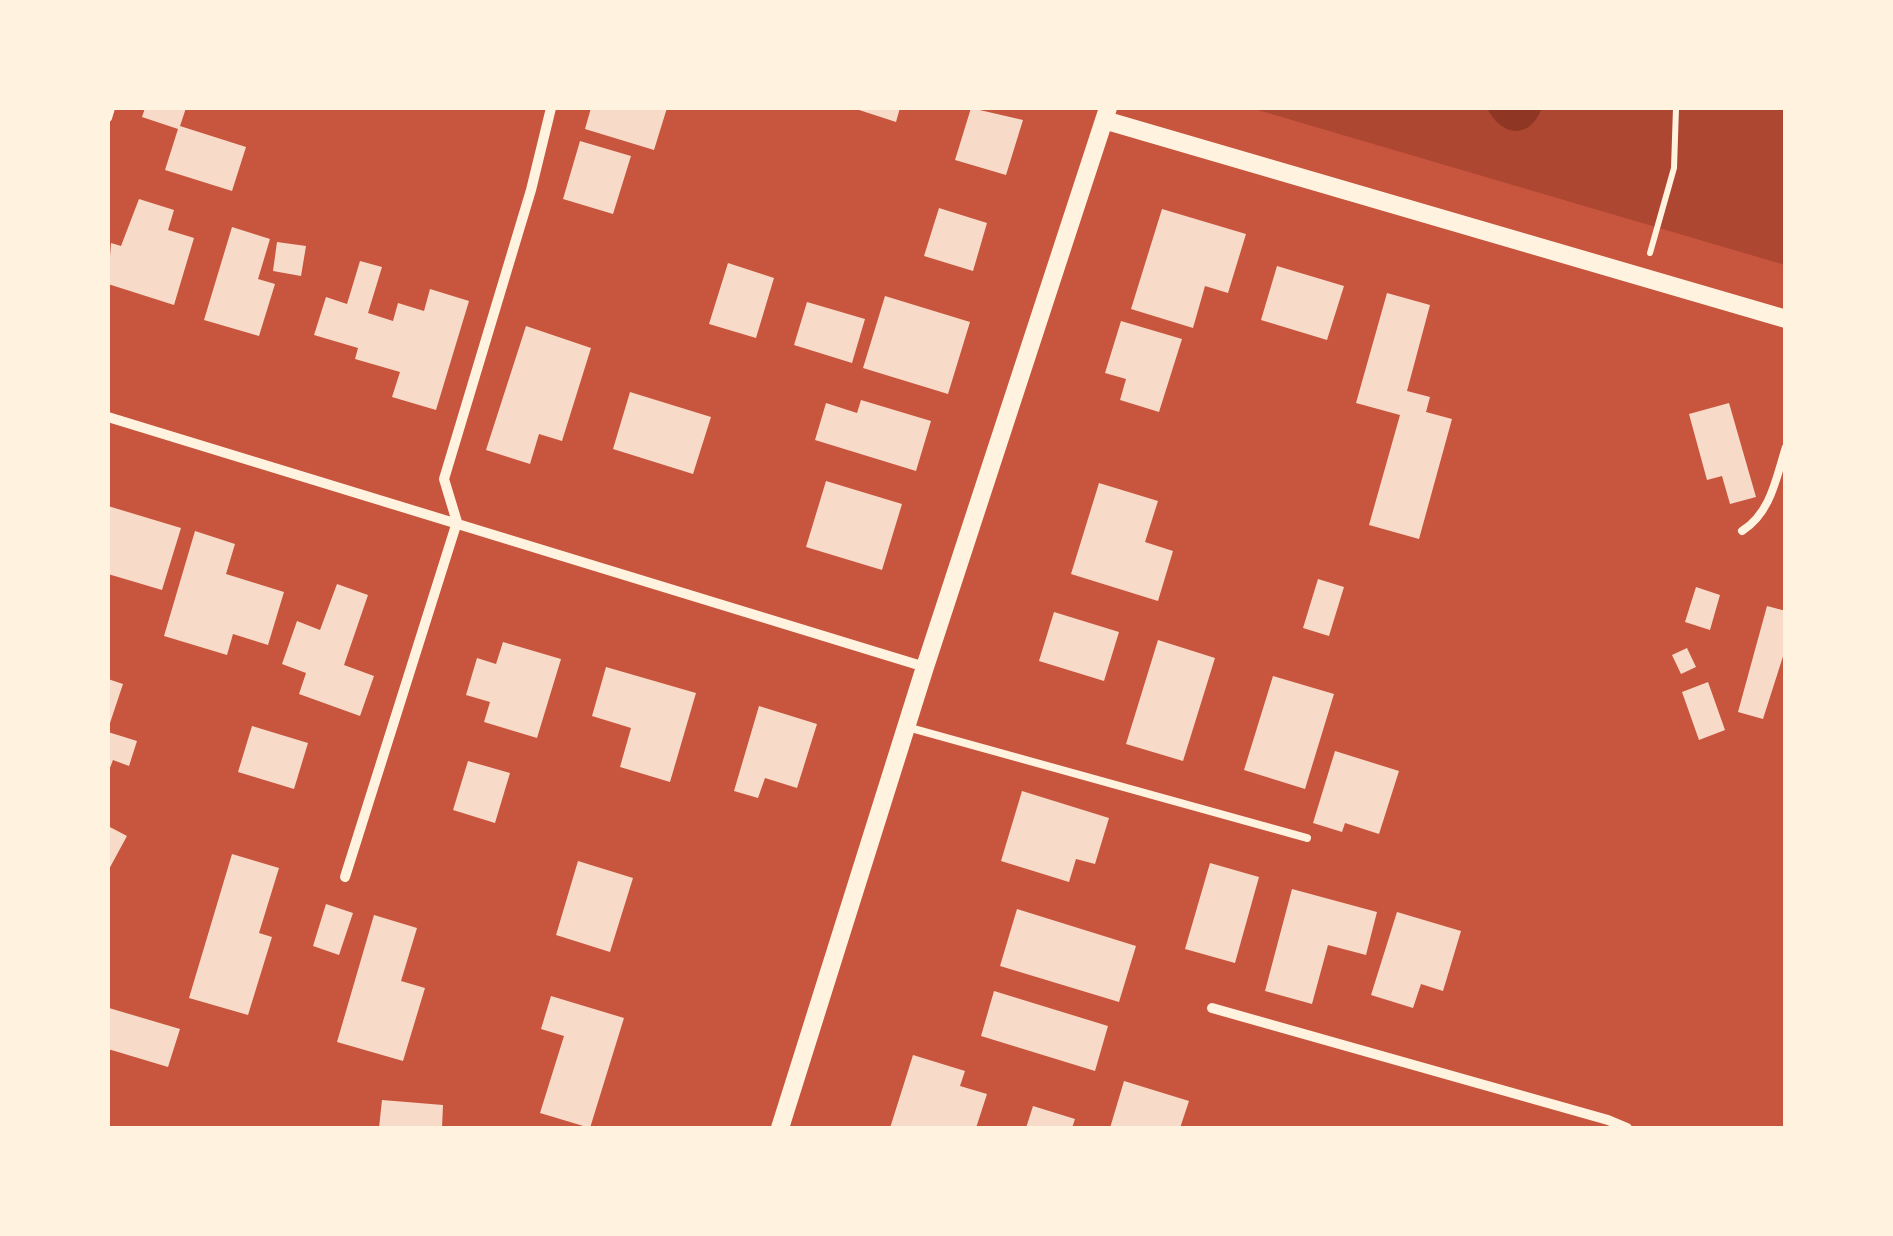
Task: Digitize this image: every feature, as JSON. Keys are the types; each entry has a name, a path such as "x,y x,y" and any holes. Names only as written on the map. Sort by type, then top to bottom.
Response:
{"street":[{"path":"345,877 457,522 444,479 531,190 551,108"},
{"path":"780,1128 925,666 1106,114 1786,318"},
{"path":"108,416 925,666"},
{"path":"1212,1008 1627,1128"}],"lane":[{"path":"108,118 110,108"},
{"path":"1742,532 1756,523 1766,508 1786,447"},
{"path":"906,727 1307,838"}],"path":[{"path":"1642,277 1674,168 1676,108"}],"shaded area":[{"path":"1251,108 1785,108 1785,265"},
{"path":"1487,108 1542,108 1530,126 1515,131 1500,125"}],"building":[{"path":"145,108 186,108 180,126 246,147 232,191 165,170 178,129 142,117"},
{"path":"591,108 667,108 654,150 585,129"},
{"path":"853,108 900,108 896,122"},
{"path":"971,108 1023,120 1006,175 955,160"},
{"path":"580,141 631,156 613,214 563,199"},
{"path":"139,199 174,210 168,230 194,238 174,305 108,284 111,243 121,246"},
{"path":"939,208 987,223 973,271 924,256"},
{"path":"1162,209 1246,234 1228,293 1205,286 1193,328 1131,309"},
{"path":"232,227 270,239 258,279 275,284 259,336 204,320"},
{"path":"277,242 306,246 301,276 273,271"},
{"path":"360,261 382,267 368,313 393,321 398,303 424,311 430,289 469,301 436,410 392,397 400,372 355,359 358,348 314,335 326,297 347,304"},
{"path":"728,263 774,278 756,338 709,324"},
{"path":"1277,266 1344,286 1327,340 1261,320"},
{"path":"1387,293 1430,305 1407,391 1430,397 1426,412 1452,419 1419,539 1369,525 1400,415 1356,403"},
{"path":"885,296 970,322 948,394 863,368"},
{"path":"807,302 865,319 852,363 794,345"},
{"path":"1121,321 1182,339 1159,412 1120,400 1126,379 1105,373"},
{"path":"526,326 591,348 562,441 539,434 530,464 486,450"},
{"path":"630,392 711,417 693,474 613,449"},
{"path":"861,400 931,421 916,471 815,440 826,403 857,413"},
{"path":"1729,403 1756,497 1730,504 1722,476 1707,480 1689,414"},
{"path":"826,481 902,504 882,570 806,547"},
{"path":"1099,483 1158,501 1145,542 1173,551 1158,601 1071,574"},
{"path":"108,506 181,528 162,590 108,574"},
{"path":"195,531 235,544 226,574 284,592 268,645 233,634 227,655 164,636"},
{"path":"1318,579 1344,587 1329,636 1303,628"},
{"path":"337,584 368,595 344,665 374,676 360,716 299,694 306,673 282,664 297,621 320,630"},
{"path":"1696,587 1720,595 1710,630 1685,622"},
{"path":"1767,606 1786,611 1786,647 1763,719 1738,712"},
{"path":"1054,612 1119,632 1104,681 1039,661"},
{"path":"1158,640 1215,658 1183,761 1126,744"},
{"path":"503,642 561,659 537,738 484,722 490,702 466,695 477,658 496,664"},
{"path":"1687,648 1696,667 1681,674 1672,655"},
{"path":"606,667 696,693 670,782 620,767 631,728 592,716"},
{"path":"1273,676 1334,694 1305,789 1244,770"},
{"path":"108,679 123,684 108,729"},
{"path":"1708,682 1725,730 1699,740 1682,692"},
{"path":"759,706 817,724 797,788 765,778 758,798 734,791"},
{"path":"252,726 308,743 294,789 238,772"},
{"path":"108,732 137,741 129,766 113,760 108,773"},
{"path":"1335,751 1399,771 1379,834 1345,823 1342,832 1313,823"},
{"path":"468,761 510,773 495,823 453,810"},
{"path":"1022,791 1109,818 1095,864 1076,859 1069,882 1001,861"},
{"path":"108,826 127,836 108,871"},
{"path":"232,854 279,868 259,933 272,937 248,1015 189,998"},
{"path":"578,861 633,878 610,952 556,935"},
{"path":"1210,863 1259,877 1235,963 1185,949"},
{"path":"1292,889 1377,912 1366,955 1328,945 1312,1004 1265,991"},
{"path":"326,904 353,913 339,955 313,946"},
{"path":"1017,909 1136,946 1119,1002 1000,966"},
{"path":"1397,912 1461,931 1443,991 1421,984 1413,1008 1371,995"},
{"path":"374,915 417,928 401,981 425,988 403,1061 337,1042"},
{"path":"994,991 1108,1026 1095,1071 981,1036"},
{"path":"551,996 624,1018 590,1128 540,1113 564,1036 541,1029"},
{"path":"109,1008 180,1029 168,1067 108,1049"},
{"path":"913,1055 965,1071 960,1086 987,1094 976,1128 890,1128"},
{"path":"1124,1081 1189,1101 1180,1128 1110,1128"},
{"path":"382,1100 443,1105 442,1128 379,1128"},
{"path":"1033,1106 1075,1119 1072,1128 1026,1128"}]}
